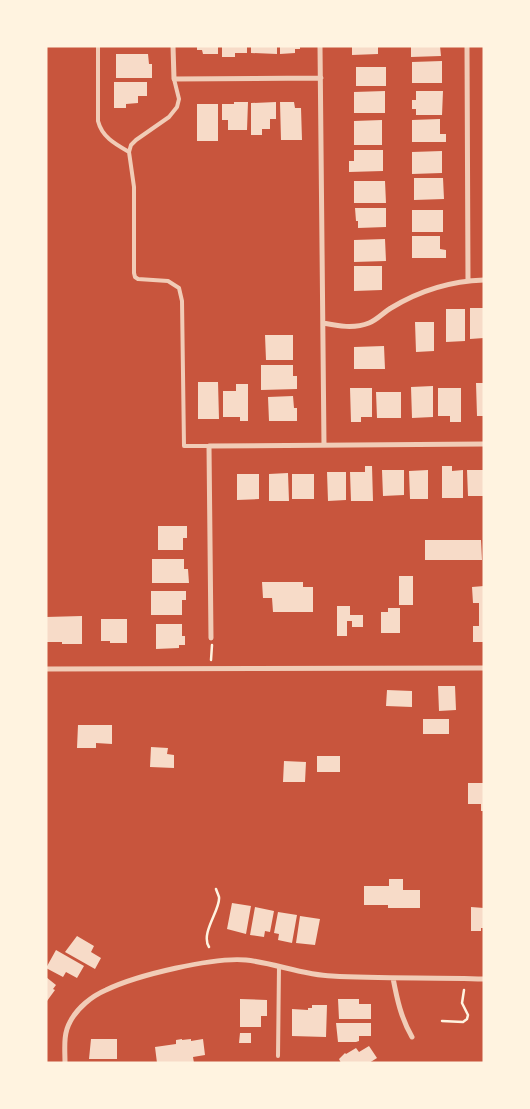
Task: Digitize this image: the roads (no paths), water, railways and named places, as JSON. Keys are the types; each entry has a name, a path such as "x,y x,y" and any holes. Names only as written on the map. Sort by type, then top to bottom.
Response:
{"street":[{"path":"173,46 174,79 321,78"},
{"path":"320,46 324,445"},
{"path":"467,46 468,280"},
{"path":"323,323 346,327 369,323 410,297 431,289 468,280 484,280"},
{"path":"212,638 209,446 484,444"},
{"path":"46,669 484,668"},
{"path":"65,1063 65,1035 67,1027 75,1014 94,997 132,980 214,961 238,960 260,962 312,974 393,978 484,979"},
{"path":"393,978 404,1022 412,1037"}],"lane":[{"path":"98,46 98,121 100,129 110,140 129,152"},
{"path":"174,79 179,98 177,107 169,118 136,140 131,145 129,152 134,187 134,273 138,279 168,281 179,288 182,300 184,446 209,446"},
{"path":"278,1056 279,967"}]}
